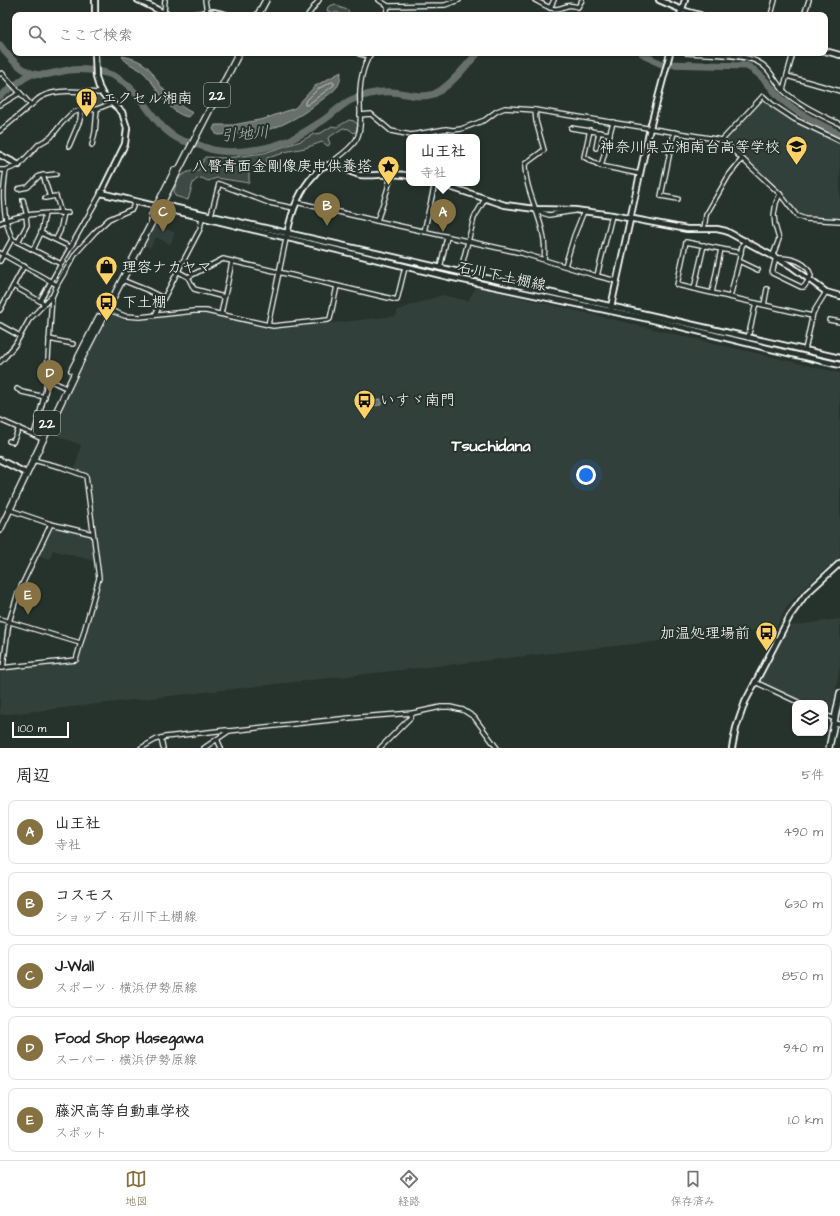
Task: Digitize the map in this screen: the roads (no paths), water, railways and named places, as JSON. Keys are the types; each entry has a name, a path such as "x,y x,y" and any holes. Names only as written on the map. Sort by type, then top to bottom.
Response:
{"main road":[{"path":"257,12 263,0"},
{"path":"260,12 266,0"},
{"name":"22","path":"0,530 1,523 24,472 94,325 158,206 234,56"},
{"name":"22","path":"194,136 237,56"},
{"name":"22","path":"1,523 10,510 33,460 158,206"},
{"path":"829,748 840,693"}],"street":[{"path":"95,0 95,12"},
{"path":"138,0 162,12"},
{"path":"165,0 166,12"},
{"path":"205,0 207,12 218,12"},
{"path":"310,12 319,0"},
{"path":"379,0 384,1 388,6"},
{"path":"398,6 400,0"},
{"path":"431,5 432,0"},
{"path":"388,6 445,4 459,0"},
{"path":"535,0 550,8 556,9 570,4 578,8 582,0"},
{"path":"550,8 554,0"},
{"path":"659,0 681,12 684,0"},
{"path":"772,12 775,0"},
{"path":"805,12 809,0"},
{"path":"387,12 388,6"},
{"path":"828,52 840,55"},
{"path":"40,301 101,193 125,144 125,120 122,112 101,92 96,77 95,56"},
{"path":"268,325 287,233 296,202 300,192 309,180 324,166 328,165 355,142 359,131 362,74 369,56"},
{"path":"611,308 650,128 669,56"},
{"path":"722,56 746,58 757,61 768,68 783,90 791,97 828,119 840,124"},
{"path":"783,90 792,56"},
{"path":"1,73 31,105"},
{"path":"786,76 840,91"},
{"path":"0,131 41,97 74,91 101,92"},
{"path":"0,105 19,92"},
{"path":"722,140 763,96 773,105 794,118 840,141"},
{"path":"0,170 6,170 19,165 39,144 51,137 72,113 81,110 97,109 112,103"},
{"path":"416,134 446,129 461,129 485,120 497,111 505,108 535,110 722,140 780,194 794,212 801,218 840,221"},
{"path":"92,145 97,109"},
{"path":"69,146 80,120 81,110"},
{"path":"535,110 536,121 544,150 525,164 525,170 527,188 543,232 544,259"},
{"path":"360,115 371,114 391,131 406,134"},
{"path":"601,166 614,122"},
{"path":"571,128 610,134"},
{"path":"590,130 584,157 601,166 640,174"},
{"path":"596,148 599,132"},
{"path":"674,132 662,196 678,199"},
{"path":"0,155 19,165"},
{"path":"704,229 706,215 730,175 742,159"},
{"path":"328,165 360,175 391,173 406,175"},
{"path":"0,261 2,254 12,239 2,205 2,186 6,170"},
{"path":"377,221 388,192 391,173"},
{"path":"18,189 28,187 39,176 56,174"},
{"path":"43,175 50,197"},
{"path":"211,215 219,184 269,203 294,208"},
{"path":"424,232 435,186"},
{"path":"448,186 505,205 535,210 581,211 631,218 687,229 726,231 746,240 797,269 826,292 840,296"},
{"path":"101,193 158,206"},
{"path":"776,257 787,258 804,265 810,271 810,279 804,287 801,287 772,273 779,239 774,225 774,215 776,203 780,194"},
{"path":"45,198 56,196 65,213 56,239"},
{"path":"458,279 474,218 485,199"},
{"path":"18,242 27,225 23,200"},
{"path":"34,435 45,397 52,297 57,285 81,246 109,219 132,209 135,201"},
{"path":"296,202 544,259 617,281"},
{"name":"石川下土棚線","path":"158,206 211,215 460,272 840,365"},
{"name":"石川下土棚線","path":"158,206 286,239 458,279 611,308 840,358"},
{"path":"565,266 581,211"},
{"path":"0,223 26,216 65,213"},
{"path":"33,250 41,233 45,214"},
{"path":"597,276 612,215"},
{"path":"155,315 200,229 202,218"},
{"path":"41,233 70,247"},
{"path":"440,268 447,237"},
{"path":"12,239 61,264"},
{"path":"730,297 741,253 746,240"},
{"path":"741,253 686,242 676,285 812,316"},
{"path":"694,289 704,245"},
{"path":"712,293 722,249"},
{"path":"2,254 57,285"},
{"path":"188,277 223,259 397,300 405,267"},
{"path":"739,261 758,270"},
{"path":"221,314 232,262"},
{"path":"0,309 24,266"},
{"path":"177,271 188,277 194,290 224,296"},
{"path":"122,280 163,298"},
{"path":"13,286 45,304"},
{"path":"107,309 129,317 206,311 278,326 330,319 337,286"},
{"path":"764,305 768,289"},
{"path":"805,350 812,316 826,292"},
{"path":"0,362 20,336 29,320 52,297"},
{"path":"748,338 756,303"},
{"path":"829,320 840,322"},
{"path":"0,325 20,336"},
{"path":"49,339 73,344"},
{"path":"47,379 64,387"},
{"path":"17,389 22,392 45,397"},
{"path":"0,420 40,438"},
{"path":"9,440 15,443 19,428"},
{"path":"0,460 24,472"},
{"path":"33,460 61,467 86,476 99,578 76,660 1,668 9,622 18,593 51,524"},
{"path":"10,510 51,524 93,534"},
{"path":"732,748 745,702 790,616 796,606 810,590 840,563"},
{"path":"0,619 80,644"},
{"path":"755,682 794,700"},
{"path":"142,748 161,738 226,730 229,731 359,717 413,713 441,707 450,707 463,710 474,717 497,748"},
{"path":"380,748 410,718 413,713"},
{"path":"828,717 840,724"},
{"path":"204,748 229,731"},
{"path":"161,738 163,748"},
{"path":"217,740 221,748"}],"water":[{"path":"122,56 134,59 146,66 171,97 184,108 193,113 188,117 181,115 174,110 163,99 144,73 126,61"},
{"path":"341,72 340,82 334,91 308,110 284,124 267,130 243,134 217,135 213,129 215,125 233,125 264,119 295,108 315,86"},
{"path":"381,399 381,405 364,406 363,401"}],"waterway":[{"name":"引地川","path":"0,45 18,65 31,73 46,75 65,71 83,70 106,73 118,78 137,95 170,134 181,140 213,150 229,152 264,148 289,140 323,121 347,102 365,95 387,92 418,96 434,94 452,81 475,56"},
{"name":"引地川","path":"647,56 662,64 747,66 759,74 792,108 840,134"},
{"path":"0,96 32,74"}],"place":[{"name":"エクセル湘南","path":"87,118"},
{"name":"神奈川県立湘南台高等学校","path":"796,166"},
{"name":"八臀青面金剛像庚申供養塔","path":"388,186"},
{"name":"コスモス","path":"327,226"},
{"name":"J-Wall","path":"163,232"},
{"name":"山王社","path":"443,232"},
{"name":"理容ナカヤマ","path":"107,286"},
{"name":"下土棚","path":"106,322"},
{"name":"Food Shop Hasegawa","path":"50,393"},
{"name":"いすゞ南門","path":"364,420"},
{"name":"藤沢高等自動車学校","path":"28,615"},
{"name":"加温処理場前","path":"766,652"}],"district":[{"name":"Tsuchidana","path":"491,445"}]}
